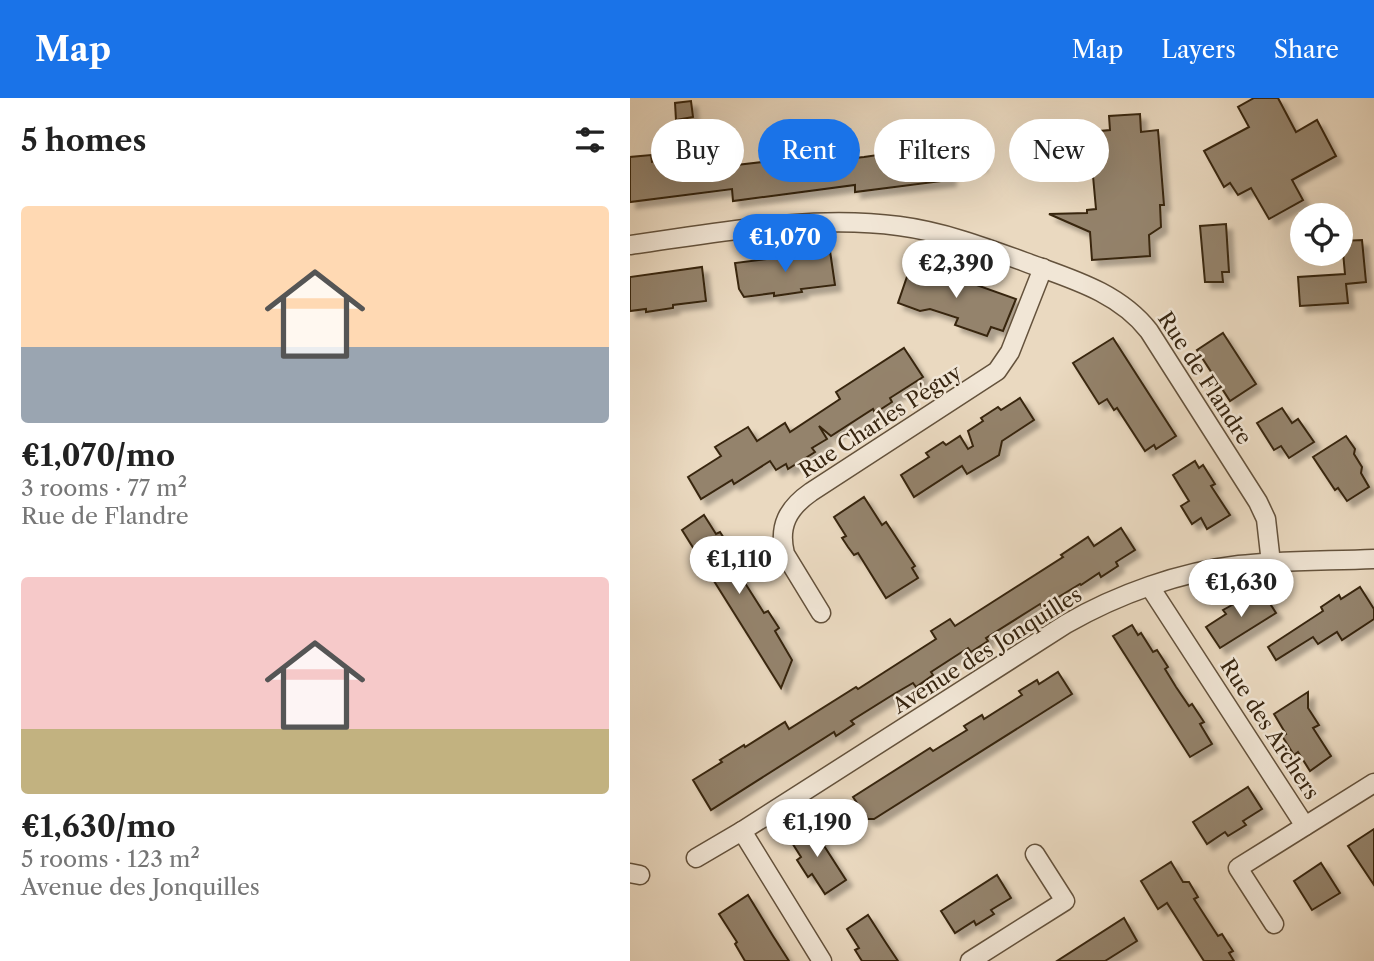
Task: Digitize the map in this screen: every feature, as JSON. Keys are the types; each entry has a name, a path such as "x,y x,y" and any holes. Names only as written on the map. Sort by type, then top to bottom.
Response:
{"street":[{"name":"Rue de Flandre","path":"630,244 797,224 864,223 900,226 937,233 990,249 1107,295 1130,311 1149,331 1258,502 1268,530 1271,563"},
{"name":"Rue Charles Péguy","path":"821,613 785,554 783,533 791,510 800,499 997,371 1010,352 1043,268"},
{"name":"Avenue des Jonquilles","path":"696,858 1066,624 1105,604 1150,587 1221,568 1374,559"},
{"name":"Rue des Archers","path":"1150,587 1305,826"},
{"name":"Rue des Archers","path":"1274,924 1238,867 1374,783"},
{"path":"742,831 822,961"},
{"path":"970,961 1065,901 1035,854"}],"building":[{"path":"1254,98 1278,98 1296,132 1317,120 1336,156 1292,180 1303,200 1290,203 1290,207 1269,219 1251,188 1238,195 1230,183 1224,187 1204,151 1249,127 1238,107"},
{"path":"691,101 693,117 676,119 675,103"},
{"path":"1140,114 1141,132 1158,130 1164,205 1160,205 1161,227 1149,235 1150,256 1092,260 1090,232 1049,214 1087,213 1087,210 1096,209 1094,182 1109,182 1109,116"},
{"path":"651,155 651,182 744,182 744,164 758,162 758,182 860,182 860,157 874,156 874,182 934,182 855,192 855,185 733,201 732,189 630,202 630,157"},
{"path":"1226,224 1229,272 1222,272 1223,282 1205,282 1200,226"},
{"path":"1353,240 1362,240 1366,282 1346,284 1348,303 1300,306 1298,277 1345,274 1344,266 1353,266"},
{"path":"830,251 835,285 774,296 774,293 744,297 739,289 735,263"},
{"path":"912,262 1016,299 1003,331 991,327 987,336 955,325 958,318 930,309 920,311 898,303"},
{"path":"702,267 706,301 646,312 646,309 630,311 630,277"},
{"path":"1223,333 1256,384 1230,401 1197,350"},
{"path":"1113,338 1176,436 1156,449 1154,445 1145,451 1117,408 1114,410 1107,399 1099,404 1073,363"},
{"path":"904,348 923,377 890,398 892,402 875,413 873,409 831,436 819,426 827,439 812,448 815,452 788,469 786,464 776,470 770,461 734,484 732,480 701,499 688,477 721,456 715,447 748,427 757,441 785,423 790,432 840,399 836,392"},
{"path":"1020,398 1034,420 1002,441 999,455 967,474 962,466 914,497 901,475 929,457 926,453 943,442 946,445 960,436 968,449 973,446 968,431 998,407 1001,410"},
{"path":"1282,408 1292,423 1298,419 1314,442 1289,458 1281,446 1274,450 1257,423"},
{"path":"1346,436 1355,449 1354,454 1362,467 1361,473 1369,487 1347,501 1338,488 1335,490 1313,457"},
{"path":"1195,461 1199,468 1203,465 1215,484 1211,486 1230,515 1207,529 1201,518 1192,524 1181,506 1189,501 1173,475"},
{"path":"864,497 882,525 886,522 915,566 912,568 918,578 886,598 858,553 854,555 842,538 846,536 834,517"},
{"path":"704,515 716,534 720,532 731,549 727,552 764,613 768,611 779,628 775,631 792,660 781,688 682,530"},
{"path":"1121,528 1135,550 1116,562 1118,566 1101,577 1099,573 1042,607 1040,604 986,638 988,641 971,652 968,648 931,672 933,675 916,687 913,683 894,694 851,721 854,724 836,736 834,732 711,810 693,780 722,762 720,760 785,722 789,729 856,687 858,689 936,639 931,631 950,619 955,626 1063,557 1061,555 1088,537 1094,546"},
{"path":"1360,587 1374,609 1374,619 1342,640 1337,632 1318,644 1313,637 1276,660 1268,647 1323,611 1321,607 1339,595 1341,599"},
{"path":"1262,591 1276,613 1220,648 1206,627 1226,614 1223,610 1240,599 1243,603"},
{"path":"1132,625 1138,635 1141,633 1153,652 1157,650 1176,687 1204,722 1200,724 1212,744 1190,757 1113,636"},
{"path":"1058,672 1072,694 874,819 868,819 853,797 930,748 933,751 967,730 964,726 982,715 984,719 1022,695 1019,691 1037,680 1039,684"},
{"path":"1308,692 1308,708 1319,725 1313,728 1331,756 1310,771 1298,752 1294,755 1282,736 1286,734 1274,714"},
{"path":"1248,787 1262,809 1243,821 1246,825 1228,836 1225,832 1207,844 1193,822"},
{"path":"810,824 846,880 825,894 812,874 808,877 797,860 801,857 789,838"},
{"path":"1374,829 1374,885 1348,846"},
{"path":"1171,862 1183,882 1189,882 1198,897 1194,899 1218,936 1222,934 1233,951 1229,953 1234,961 1204,961 1167,903 1158,909 1141,881"},
{"path":"1321,863 1340,893 1312,910 1294,881"},
{"path":"997,875 1011,898 991,910 994,914 976,925 974,921 955,933 941,911"},
{"path":"748,895 789,961 745,961 735,944 737,942 719,914"},
{"path":"868,915 898,961 862,961 855,950 859,948 847,929"},
{"path":"1124,918 1137,941 1105,961 1057,961"}]}
